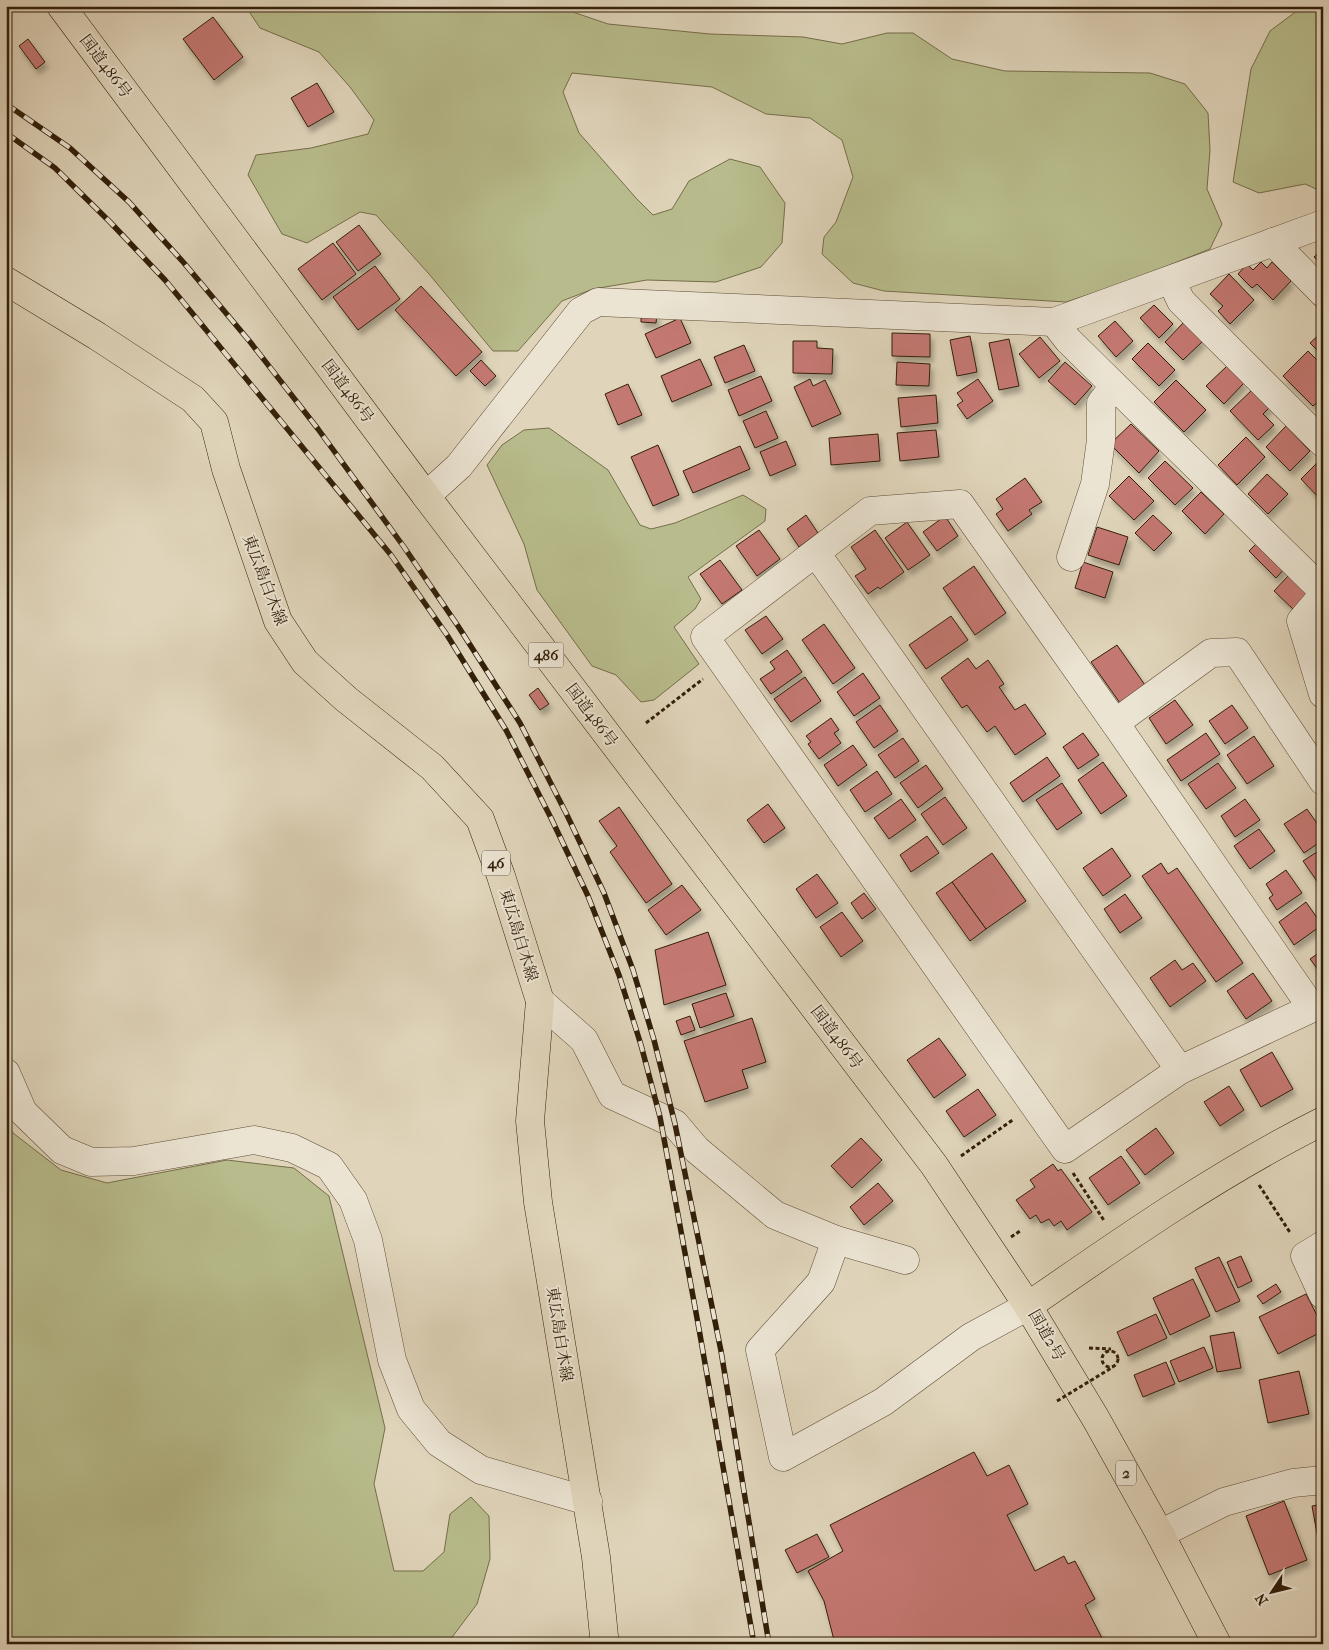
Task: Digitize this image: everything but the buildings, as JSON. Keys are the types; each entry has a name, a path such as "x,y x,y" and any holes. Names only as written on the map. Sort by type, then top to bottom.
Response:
{"main road":[{"name":"国道486号","path":"61,6 426,496 934,1165 1028,1306"},
{"name":"東広島白木線","path":"6,281 97,336 193,399 214,422 226,469 278,622 305,662 346,699 432,767 480,819 501,876 540,1001 530,1121 538,1202 596,1557 604,1636 603,1644"},
{"name":"国道2号","path":"1217,1644 1160,1534 1096,1419 1028,1306 1157,1217 1284,1140 1323,1120"}],"street":[{"path":"426,496 459,466 581,311 598,302 1054,322 1323,224"},
{"path":"1273,242 1323,292"},
{"path":"1171,280 1181,301 1323,443"},
{"path":"1054,322 1068,340 1323,593 1300,621 1323,694"},
{"path":"1071,557 1095,484 1101,440 1100,402 1114,386"},
{"path":"960,504 1317,1005 1180,1070 1065,1149 705,638 816,553 870,511 960,504"},
{"path":"816,553 1180,1070"},
{"path":"1115,723 1212,653 1238,652 1323,781"},
{"path":"540,1001 584,1040 612,1095 675,1124 697,1150 775,1215 836,1240 906,1260"},
{"path":"6,1073 23,1112 62,1150 91,1162 134,1162 254,1140 292,1148 329,1166 353,1200 368,1240 392,1360 411,1409 439,1443 481,1470 588,1501"},
{"path":"836,1240 821,1282 760,1350 783,1457 883,1402 971,1337 1028,1306"},
{"path":"1314,1250 1323,1295"},
{"path":"1160,1534 1224,1502 1292,1483 1323,1480"}],"path":[{"path":"646,723 723,664"},
{"path":"961,1156 1033,1105"},
{"path":"1065,1149 1067,1165 1106,1222"},
{"path":"1257,1182 1314,1250"},
{"path":"1058,1401 1116,1364 1118,1356 1113,1349 1089,1348"},
{"path":"1113,1367 1104,1366 1102,1362 1103,1354 1111,1351 1115,1352 1118,1356"}],"green space":[{"path":"247,6 560,6 608,24 710,34 803,37 842,44 887,33 913,33 952,59 1005,71 1150,73 1185,84 1208,113 1210,150 1207,189 1222,224 1210,249 1129,281 1066,302 884,291 853,283 822,254 824,237 836,222 853,177 842,140 810,118 766,114 712,87 572,73 563,92 579,133 653,215 672,209 689,181 730,159 760,167 785,203 782,243 761,267 716,282 647,280 593,289 562,301 518,351 493,351 429,274 376,215 360,212 307,243 282,234 248,175 256,155 311,148 368,134 374,120 350,87 319,52 260,28"},
{"path":"1299,6 1323,6 1323,192 1305,184 1259,193 1233,182 1251,69 1270,31 1298,10"},
{"path":"549,428 608,470 640,525 651,529 675,523 743,495 766,509 765,521 688,577 701,599 695,609 674,627 699,664 654,700 641,702 616,675 592,666 537,590 524,544 487,465 502,445 524,430"},
{"path":"6,1120 13,1133 61,1170 107,1183 227,1160 294,1168 329,1196 385,1428 374,1484 394,1571 423,1571 444,1552 450,1514 471,1497 489,1516 490,1559 477,1604 447,1644 6,1644"}],"railway":[{"path":"6,104 70,148 129,202 184,263 251,343 318,429 404,547 458,626 520,723 566,813 604,893 633,970 654,1040 675,1124 721,1351 769,1644"},
{"path":"6,133 55,168 165,280 391,555 447,635 506,730 551,818 588,896 619,975 641,1045 660,1117 754,1644"}]}
